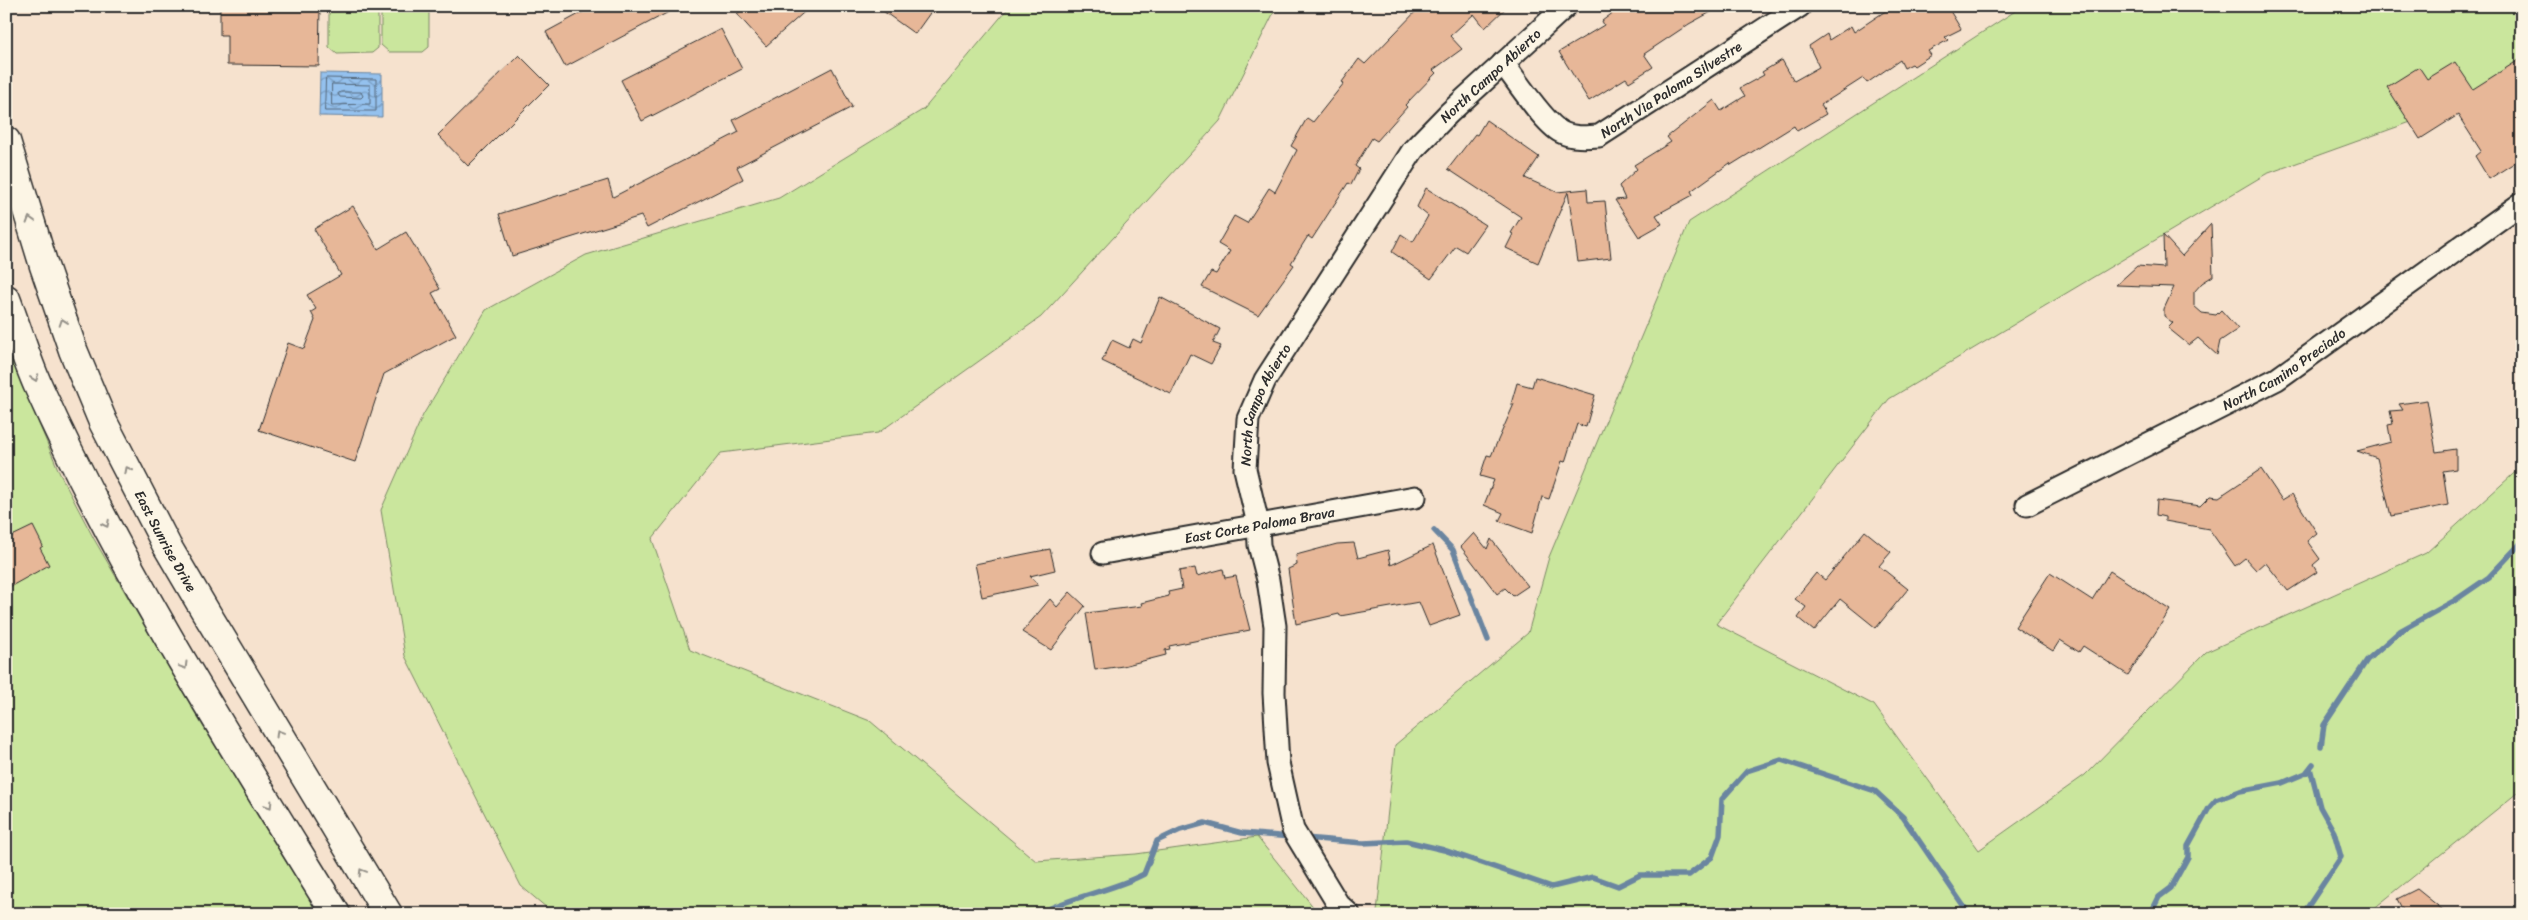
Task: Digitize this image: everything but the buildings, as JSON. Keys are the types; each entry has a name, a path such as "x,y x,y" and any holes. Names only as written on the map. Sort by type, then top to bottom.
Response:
{"main road":[{"name":"East Sunrise Drive","path":"6,141 44,266 70,341 103,422 190,586 388,914"},
{"path":"6,299 38,386 129,570 176,653 336,914"}],"street":[{"name":"North Campo Abierto","path":"1349,914 1338,904 1293,830 1278,763 1274,693 1275,626 1268,580 1259,545 1258,524 1245,469 1248,420 1265,380 1413,150 1448,113 1566,6"},
{"name":"North Via Paloma Silvestre","path":"1503,63 1550,123 1577,144 1599,136 1616,126 1800,6"},
{"name":"North Camino Preciado","path":"2027,505 2277,379 2522,203"},
{"name":"East Corte Paloma Brava","path":"1103,553 1415,497"}],"green space":[{"path":"329,6 378,6 378,48 372,53 337,54 329,47"},
{"path":"381,6 429,6 429,47 423,52 389,52 381,45"},
{"path":"1010,6 1277,6 1220,121 1041,317 878,433 721,453 652,539 690,650 870,721 1036,861 1136,854 1257,837 1319,914 554,914 521,886 405,656 381,510 423,415 486,310 586,255 779,198 924,109"},
{"path":"2023,6 2522,6 2522,82 2266,174 1889,399 1716,624 1874,705 1979,850 2085,775 2206,652 2426,553 2522,466 2522,789 2367,914 1379,914 1377,912 1395,745 1528,633 1549,557 1689,222"},
{"path":"6,345 60,474 94,539 198,718 318,914 6,914"}],"water":[{"path":"320,73 382,74 382,117 319,116"}],"waterway":[{"path":"1434,530 1453,550 1488,640"},
{"path":"2321,746 2324,725 2367,660 2400,631 2454,601 2489,577 2522,542"},
{"path":"1305,838 1363,843 1406,841 1444,850 1552,887 1593,877 1618,886 1640,875 1689,875 1712,857 1720,835 1722,799 1747,771 1781,760 1875,791 1903,817 1969,914"},
{"path":"2148,914 2152,911 2159,897 2171,888 2188,857 2188,846 2209,808 2216,800 2240,791 2282,783 2306,773 2313,764"},
{"path":"2303,914 2341,857 2334,832 2320,807 2310,768"},
{"path":"1038,914 1144,874 1157,841 1180,830 1205,823 1242,833 1291,837"}]}
